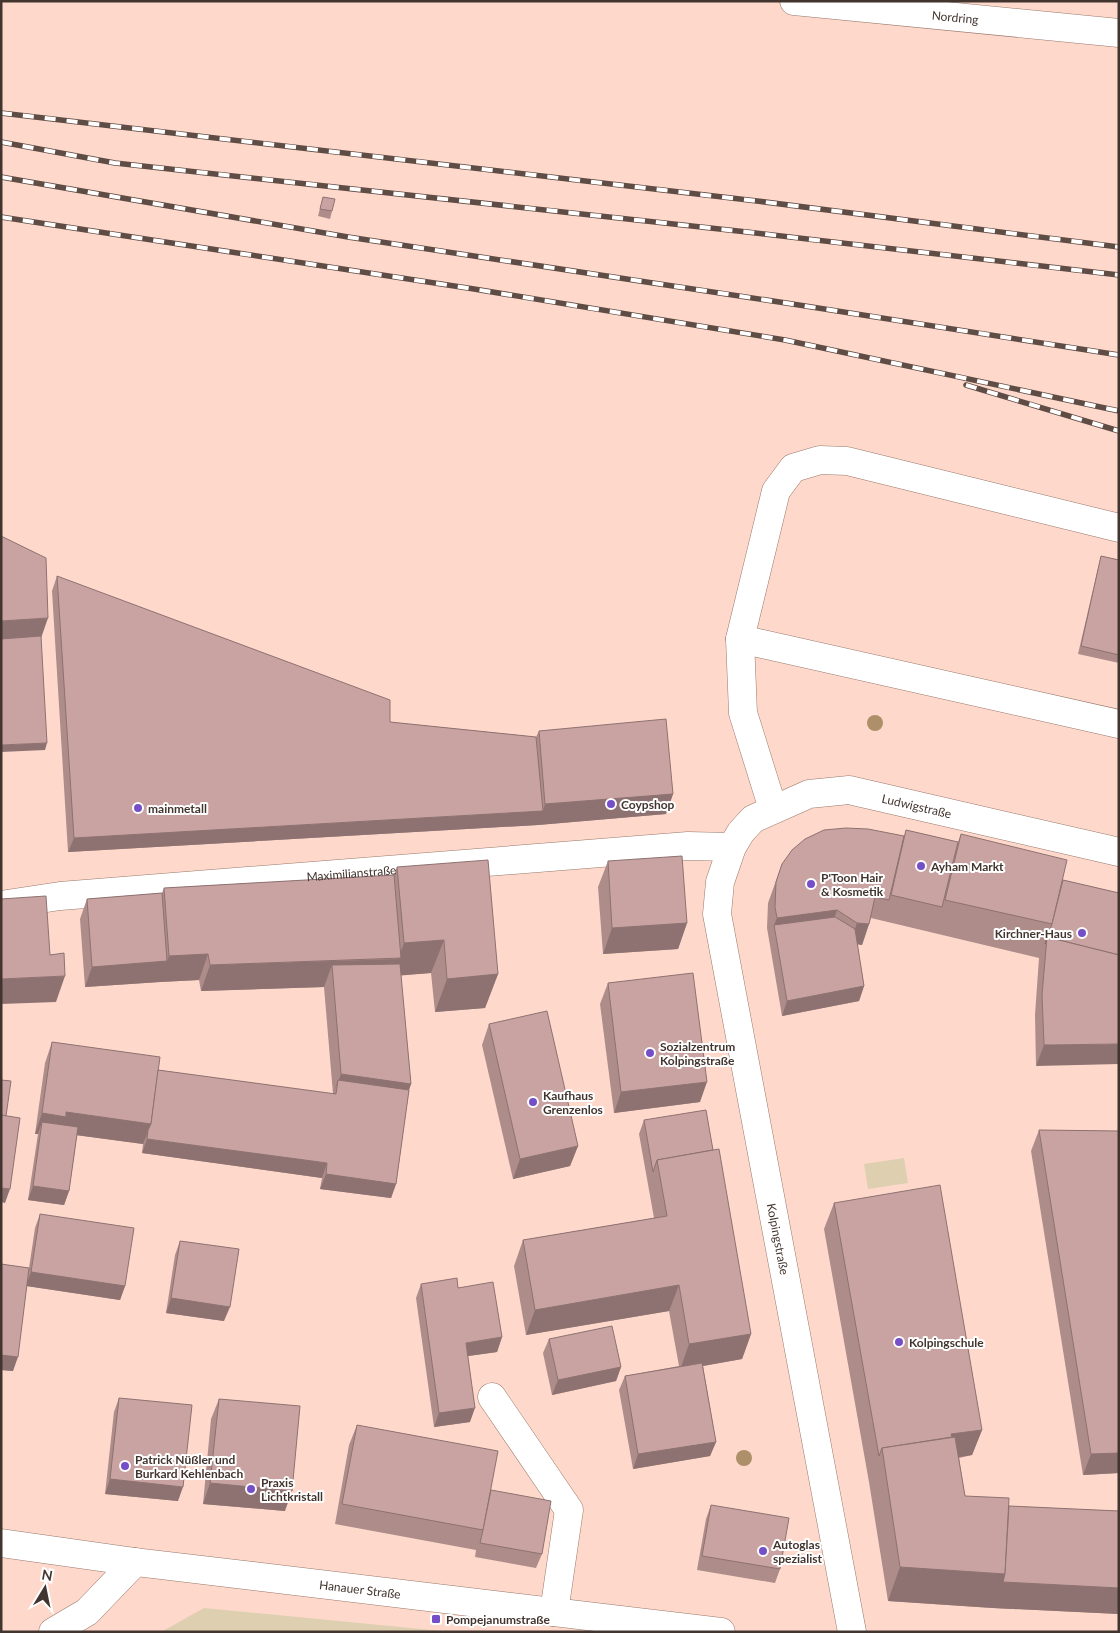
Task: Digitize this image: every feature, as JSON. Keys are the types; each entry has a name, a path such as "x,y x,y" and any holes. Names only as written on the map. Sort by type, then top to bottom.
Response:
{"street":[{"name":"Nordring","path":"794,1 1119,33"},
{"path":"773,809 743,712 740,639 776,491 793,468 820,460 847,461 1119,528"},
{"path":"740,639 1119,724"},
{"name":"Ludwigstraße","path":"732,847 741,832 753,819 773,809 809,794 849,790 1119,852"},
{"name":"Maximilianstraße","path":"1,905 60,896 688,846 732,847"},
{"name":"Kolpingstraße","path":"732,847 720,882 717,914 852,1632"},
{"path":"492,1397 569,1510 554,1612"},
{"name":"Hanauer Straße","path":"1,1543 135,1562 721,1632"},
{"path":"53,1632 87,1612 135,1562"}],"shaded area":[{"path":"904,1158 908,1183 868,1189 864,1164"},
{"path":"204,1608 452,1632 161,1632"}],"building":[{"path":"323,197 335,199 332,211 320,209"},
{"path":"1,536 46,558 48,618 1,621"},
{"path":"1101,556 1119,560 1119,655 1081,646"},
{"path":"57,576 390,700 390,722 536,737 543,811 74,838"},
{"path":"41,636 47,743 1,745 1,639"},
{"path":"666,719 673,794 545,804 539,731"},
{"path":"868,829 904,836 889,900 875,897 869,924 857,923 837,910 777,918 775,907 776,882 782,864 792,850 805,839 824,830"},
{"path":"906,830 958,842 942,907 891,895"},
{"path":"961,834 1067,860 1052,924 945,900"},
{"path":"682,856 687,923 612,928 608,861"},
{"path":"488,860 498,974 447,979 444,940 404,943 397,867"},
{"path":"394,875 401,958 210,965 208,954 169,956 164,888"},
{"name":"Kirchner-Haus","path":"1063,880 1119,893 1119,955 1047,937"},
{"path":"162,893 167,961 92,967 87,899"},
{"path":"46,896 50,955 64,953 65,976 1,979 1,899"},
{"path":"835,917 855,929 864,986 787,1001 774,925"},
{"path":"1047,937 1119,955 1119,1044 1044,1045 1042,995"},
{"path":"400,964 411,1084 341,1074 332,965"},
{"name":"Sozialzentrum Kolpingstraße","path":"693,973 707,1082 621,1092 608,983"},
{"path":"547,1011 578,1146 520,1159 489,1024"},
{"path":"52,1042 160,1057 151,1124 66,1112 66,1117 42,1113"},
{"path":"158,1070 336,1094 338,1080 409,1090 396,1184 326,1174 327,1163 147,1139 151,1124"},
{"path":"1,1080 11,1081 6,1116 1,1115"},
{"path":"706,1110 713,1150 657,1160 653,1172 644,1120"},
{"path":"1,1115 20,1118 10,1189 1,1188"},
{"path":"42,1122 78,1127 69,1191 33,1186"},
{"path":"1039,1130 1119,1131 1119,1453 1091,1454"},
{"path":"719,1149 751,1334 689,1344 679,1285 535,1310 523,1240 667,1216 657,1160"},
{"name":"Kolpingschule","path":"940,1185 982,1430 951,1434 952,1437 882,1448 879,1456 834,1203"},
{"path":"40,1214 134,1228 125,1286 31,1272"},
{"path":"180,1241 239,1249 230,1307 171,1298"},
{"path":"1,1264 29,1268 18,1357 1,1355"},
{"path":"457,1278 458,1288 493,1282 502,1337 466,1343 475,1408 439,1413 421,1284"},
{"path":"612,1326 621,1367 558,1380 549,1339"},
{"path":"702,1363 716,1442 638,1454 625,1376"},
{"path":"119,1398 192,1405 183,1487 110,1479"},
{"path":"219,1399 300,1406 292,1491 210,1483"},
{"path":"357,1425 498,1451 483,1530 342,1504"},
{"path":"955,1437 965,1496 1009,1498 1005,1574 900,1567 882,1448"},
{"path":"491,1490 551,1501 542,1554 480,1543"},
{"path":"711,1505 789,1518 780,1569 702,1556"},
{"path":"1009,1506 1119,1511 1119,1588 1003,1582"}],"railway":[{"path":"1,113 757,201 1119,247"},
{"path":"1,142 115,163 1119,275"},
{"path":"1,177 348,237 1119,355"},
{"path":"1,217 474,289 785,340 1119,411"},
{"path":"966,385 1119,431"}],"place":[{"name":"Coypshop","path":"611,804"},
{"name":"mainmetall","path":"138,808"},
{"name":"Ayham Markt","path":"921,866"},
{"name":"P'Toon Hair & Kosmetik","path":"811,884"},
{"name":"Kirchner-Haus","path":"1082,933"},
{"name":"Sozialzentrum Kolpingstraße","path":"650,1053"},
{"name":"Kaufhaus Grenzenlos","path":"533,1102"},
{"name":"Kolpingschule","path":"899,1342"},
{"name":"Patrick Nüßler und Burkard Kehlenbach","path":"125,1466"},
{"name":"Praxis Lichtkristall","path":"251,1489"},
{"name":"Autoglas spezialist","path":"763,1551"},
{"name":"Pompejanumstraße","path":"436,1619"}]}
